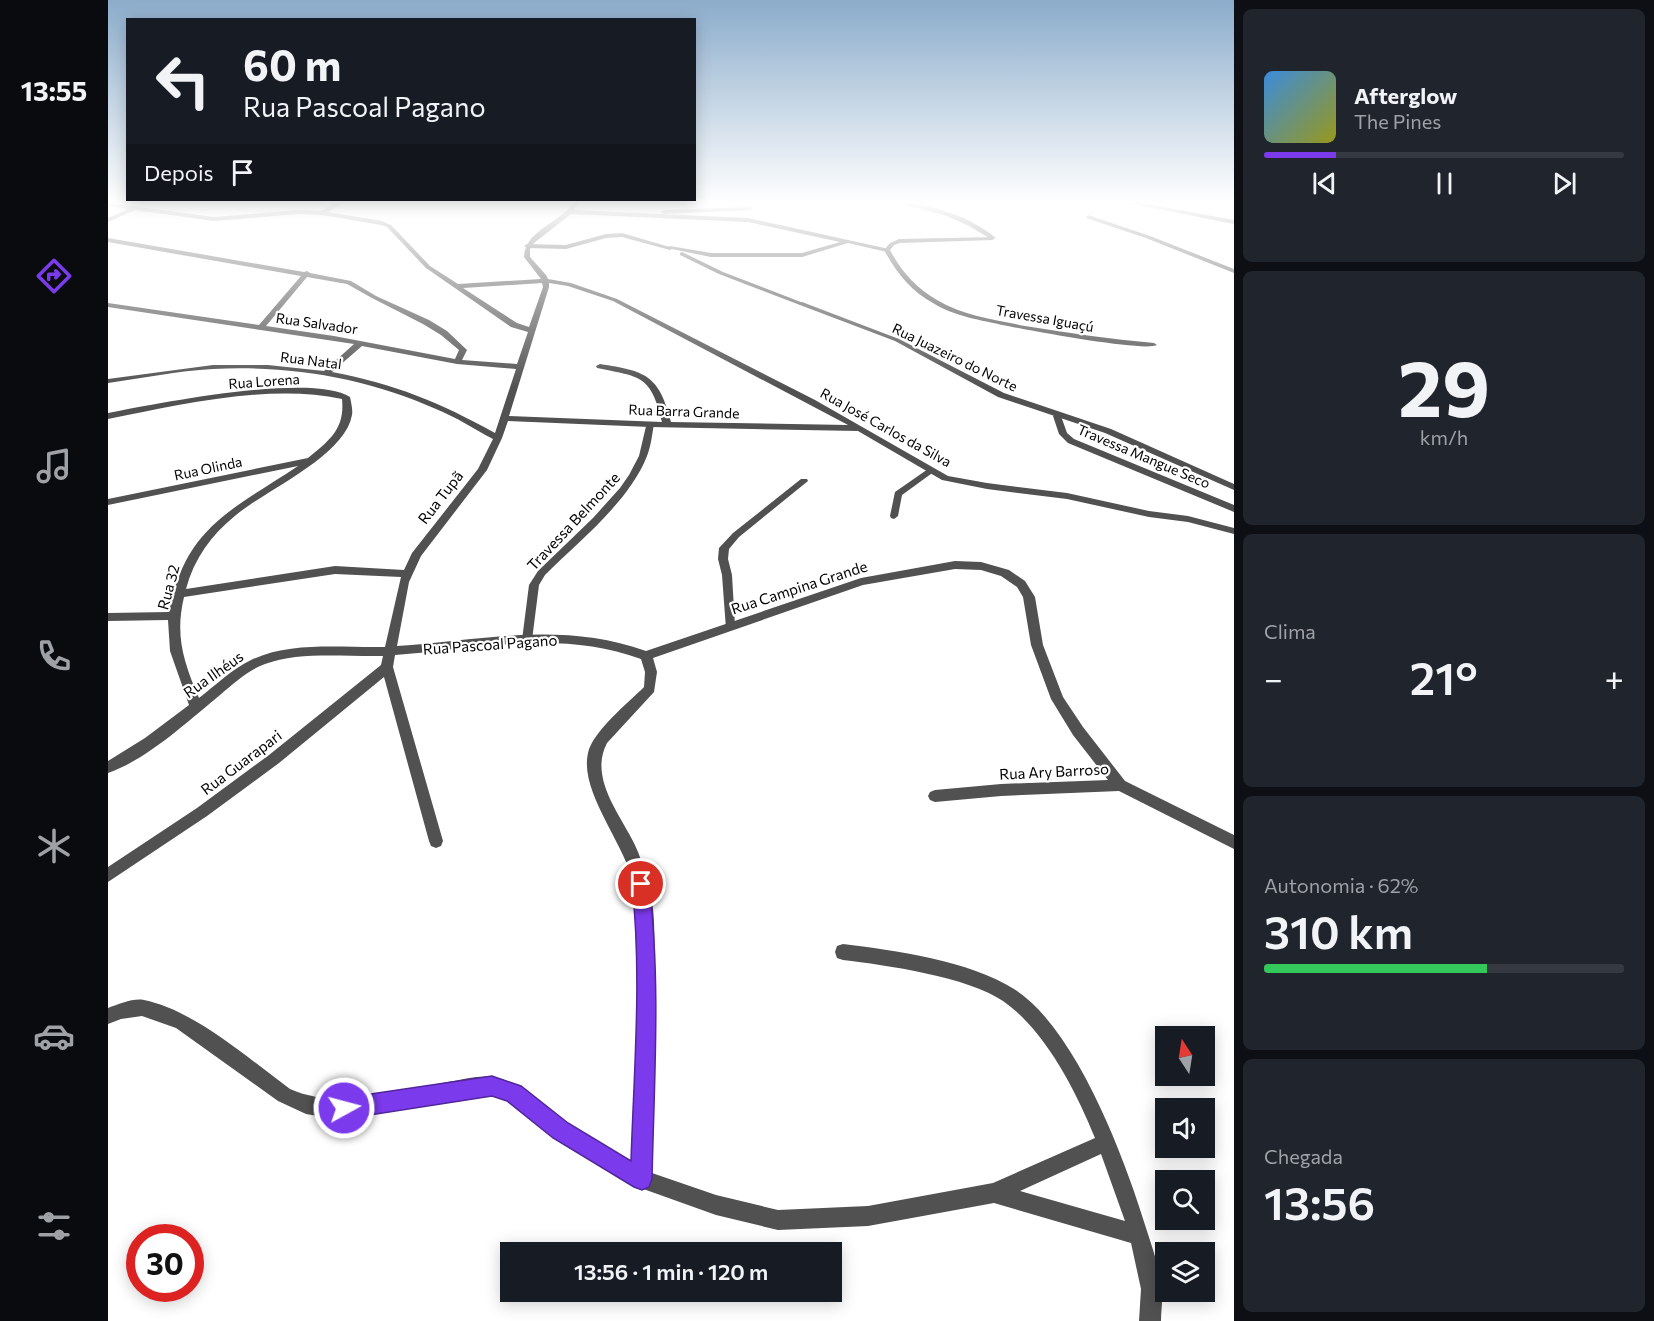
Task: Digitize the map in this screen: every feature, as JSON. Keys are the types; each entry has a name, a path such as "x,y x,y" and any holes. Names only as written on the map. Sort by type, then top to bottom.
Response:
{"street":[{"path":"257,265 349,282 426,322 458,344 463,350 457,363"},
{"path":"426,265 514,326 533,331"},
{"path":"533,265 546,281"},
{"name":"Rua Juazeiro do Norte","path":"704,265 802,304"},
{"path":"1218,265 1234,271"},
{"path":"259,329 307,273"},
{"name":"Rua José Carlos da Silva","path":"458,286 546,281 569,284 615,300 862,429 931,471 962,482 1049,493 1149,514 1188,519 1234,531"},
{"name":"Rua Tupã","path":"436,841 387,667 396,617 416,555 482,470 498,438 522,367 546,281"},
{"name":"Rua Salvador","path":"108,305 360,343 457,363 522,367"},
{"path":"325,374 360,343"},
{"path":"600,366 628,370 647,381 658,391 667,424"},
{"name":"Rua Natal","path":"108,381 214,367 297,370 325,374 404,392 435,404 498,438"},
{"name":"Rua Lorena","path":"108,416 182,403 282,392 316,391 346,397 350,406 344,423 326,449 314,460"},
{"name":"Travessa Mangue Seco","path":"1057,416 1062,434 1071,441 1234,509"},
{"name":"Rua Barra Grande","path":"505,418 862,429"},
{"name":"Rua Olinda","path":"108,502 314,460"},
{"name":"Rua 32","path":"196,706 182,673 173,631 179,594 191,559 232,512 314,460"},
{"name":"Rua Campina Grande","path":"646,656 861,582 922,569 964,565 981,566 1005,573 1021,584 1029,597 1037,645 1057,699 1078,731 1120,785"},
{"path":"179,594 335,570 408,574"},
{"path":"108,617 176,616"},
{"name":"Rua Pascoal Pagano","path":"390,651 561,639 597,643 632,650 646,656"},
{"name":"Rua Ilhéus","path":"108,767 133,755 243,670 265,659 289,655 390,651"},
{"path":"642,1179 646,1069 646,927 641,884 630,849 598,789 594,768 595,752 602,739 650,689 651,672 646,656"},
{"name":"Rua Guarapari","path":"108,875 202,812 274,759 387,667"},
{"name":"Rua Ary Barroso","path":"935,796 1001,790 1120,785 1234,842"},
{"path":"843,952 935,969 989,984 1011,996 1044,1027 1072,1069 1106,1142 1139,1235 1152,1287 1150,1321"},
{"path":"108,1016 121,1011 142,1008 182,1021 284,1095 306,1105 330,1109 359,1107 465,1088 492,1086 513,1093 560,1130 642,1179 716,1205 778,1220 868,1216 994,1193 1106,1142"},
{"path":"994,1193 1139,1235"}],"lane":[{"name":"Travessa Iguaçú","path":"896,265 903,275 923,294 945,307 981,319 1049,332 1154,345"},
{"name":"Rua Juazeiro do Norte","path":"802,304 897,340 1001,395 1057,416 1107,431 1234,487"},
{"name":"Travessa Belmonte","path":"528,640 534,585 541,573 610,504 629,481 642,460 650,424"},
{"path":"894,516 898,494 931,471"},
{"path":"730,626 727,575 723,559 724,548 736,535 804,481"}],"route":[{"path":"344,1108 465,1088 492,1086 513,1093 560,1130 642,1179 647,980 646,927 641,884"}]}
